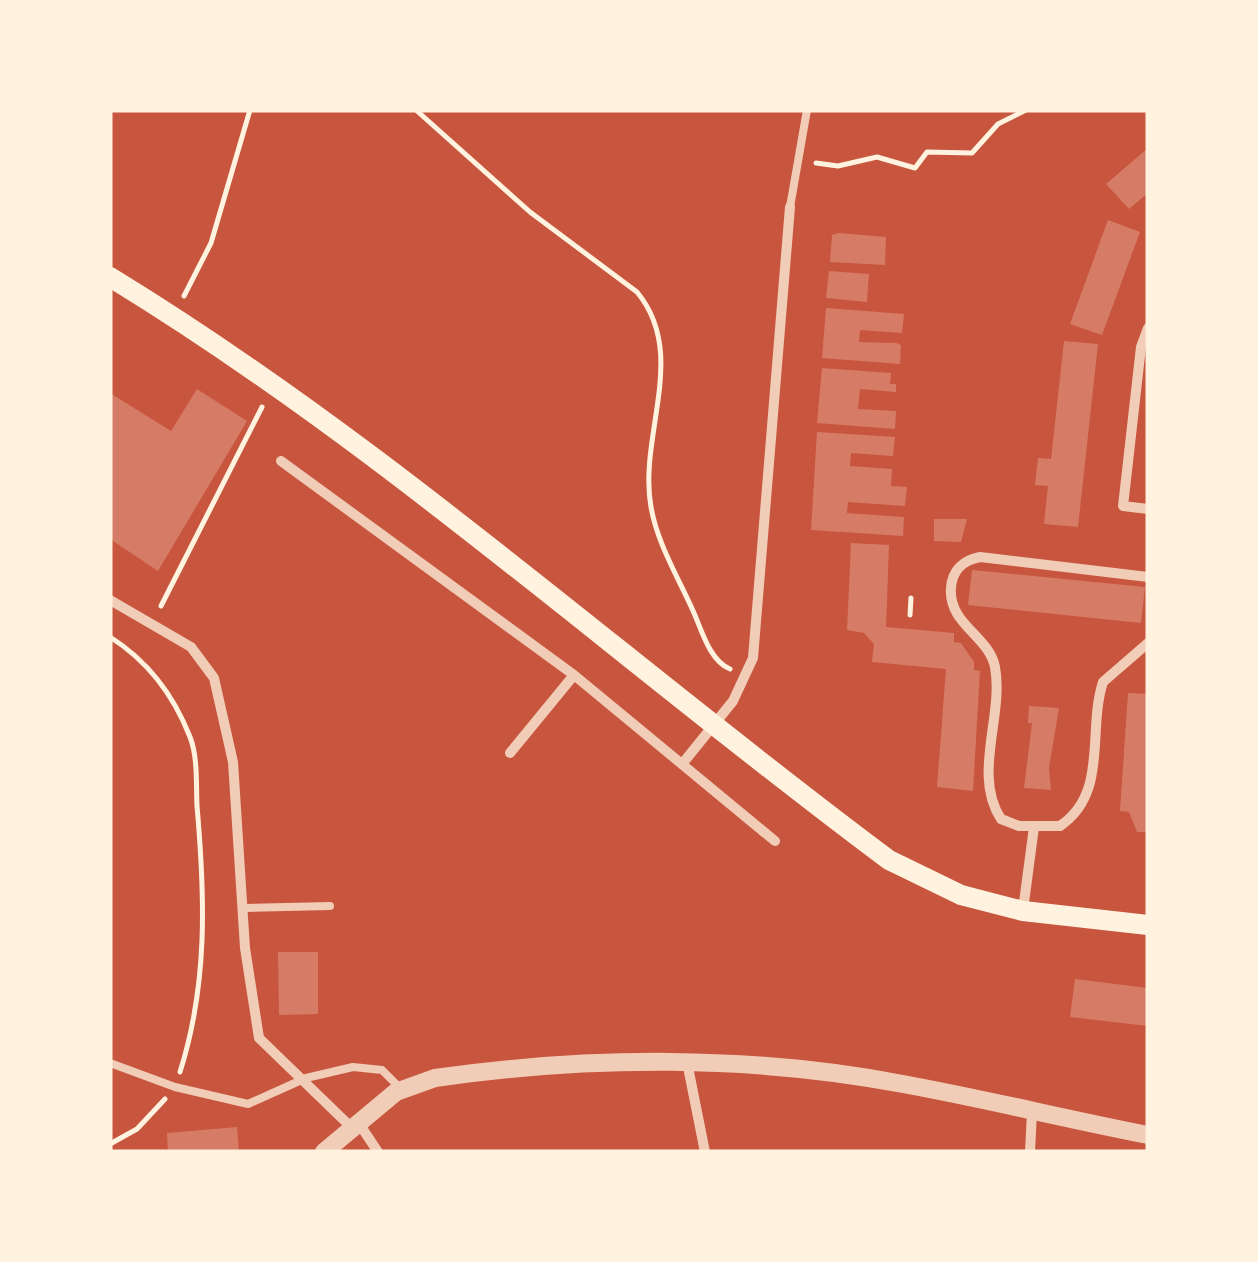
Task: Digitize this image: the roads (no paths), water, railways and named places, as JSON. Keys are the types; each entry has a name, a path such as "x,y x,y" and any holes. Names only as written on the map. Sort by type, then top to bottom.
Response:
{"main road":[{"path":"110,277 171,314 272,387 889,860 962,896 1023,911 1148,925"}],"street":[{"path":"683,763 716,724 747,676 757,632 790,207"},
{"path":"1148,328 1141,347 1123,506 1148,509"},
{"path":"281,462 574,675 775,841"},
{"path":"1148,577 980,557 967,560 952,579 950,592 958,617 995,666 989,795 1001,819 1034,827 1060,826 1082,808 1091,783 1103,682 1148,643"},
{"path":"110,600 191,647 214,678 233,762 242,908 259,1038 306,1078 378,1152"},
{"path":"510,753 574,675"},
{"path":"1023,911 1034,827"},
{"path":"687,1062 705,1152"},
{"path":"324,1152 402,1090 435,1078 687,1062 799,1069 884,1081 1148,1134"},
{"path":"1030,1152 1032,1112"}],"lane":[{"path":"790,207 807,110"},
{"path":"242,908 330,906"},
{"path":"110,1063 176,1088 248,1104 306,1078 353,1068 382,1070 402,1090"}]}
